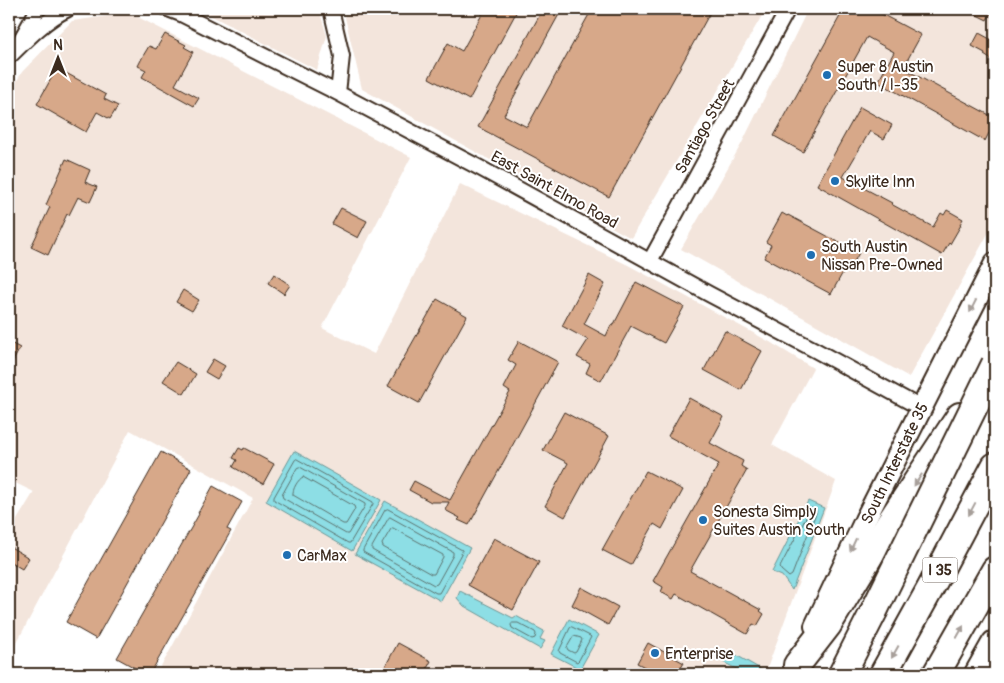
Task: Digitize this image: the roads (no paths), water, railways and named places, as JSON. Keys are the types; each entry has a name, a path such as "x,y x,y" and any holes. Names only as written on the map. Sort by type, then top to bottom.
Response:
{"highway":[{"path":"842,674 995,365"},
{"path":"794,670 828,625 890,522 995,365"},
{"name":"I 35","path":"883,674 995,466"},
{"path":"936,674 995,570"},
{"path":"978,674 995,644"}],"main road":[{"name":"South Interstate 35","path":"794,670 865,520 995,263"}],"street":[{"path":"10,57 38,9"},
{"path":"10,57 42,26 68,9"},
{"name":"East Saint Elmo Road","path":"168,9 182,14 338,93 480,168 708,294 921,408"},
{"path":"331,9 342,56 338,93"},
{"name":"Santiago Street","path":"650,261 788,9"}],"water":[{"path":"294,451 381,500 352,551 266,501"},
{"path":"385,501 470,548 441,601 355,554"},
{"path":"808,501 824,508 792,590 782,576 772,572"},
{"path":"460,591 513,618 516,616 544,631 540,639 545,641 540,649 464,606 457,598"},
{"path":"569,619 599,635 580,669 551,654"},
{"path":"729,651 764,671 763,674 746,674 723,662"}],"place":[{"name":"Super 8 Austin South / I-35","path":"827,75"},
{"name":"Skylite Inn","path":"835,181"},
{"name":"South Austin Nissan Pre-Owned","path":"811,255"},
{"name":"Sonesta Simply Suites Austin South","path":"703,520"},
{"name":"CarMax","path":"287,555"},
{"name":"Enterprise","path":"655,653"}]}
